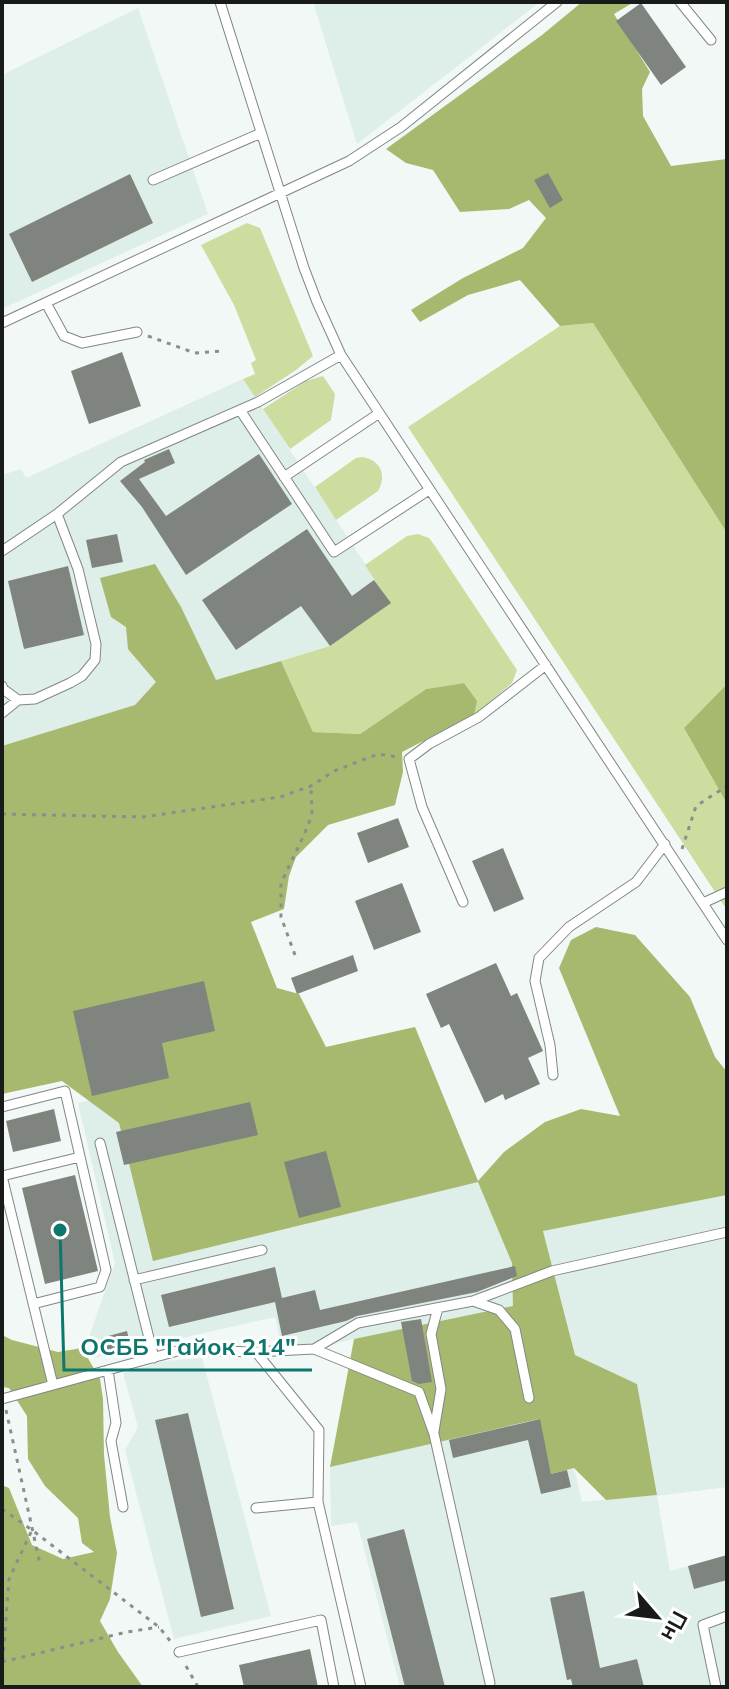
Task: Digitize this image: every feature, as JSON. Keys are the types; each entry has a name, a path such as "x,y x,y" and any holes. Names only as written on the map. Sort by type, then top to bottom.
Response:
{"lane":[{"path":"220,2 317,302 341,355 727,940"},
{"path":"2,323 349,161 401,127 557,2"},
{"path":"680,2 711,40"},
{"path":"153,180 261,133"},
{"path":"46,303 64,336 82,343 137,332"},
{"path":"2,551 57,514 121,462 258,402 341,355"},
{"path":"240,410 334,552 429,490"},
{"path":"284,477 378,414"},
{"path":"2,713 18,700 35,699 70,683 82,676 95,660 96,644 82,584 57,514"},
{"path":"463,902 422,807 409,759 429,744 479,717 546,665"},
{"path":"2,686 18,700"},
{"path":"553,1075 550,1045 535,981 539,958 569,927 636,882 665,844"},
{"path":"703,903 727,892"},
{"path":"2,1107 65,1091 106,1270 100,1287 33,1304"},
{"path":"100,1143 154,1358"},
{"path":"53,1385 2,1176 80,1157"},
{"path":"314,1349 358,1323 473,1301 552,1271 727,1232"},
{"path":"134,1280 262,1250"},
{"path":"473,1301 499,1310 515,1329 529,1398"},
{"path":"434,1434 441,1389 431,1334 438,1308"},
{"path":"3,1399 181,1350 256,1352 314,1349 419,1392 434,1434 490,1683"},
{"path":"256,1352 319,1430 318,1502 361,1687"},
{"path":"108,1370 116,1423 111,1441 123,1507"},
{"path":"256,1508 318,1502"},
{"path":"716,1687 703,1625 727,1616"},
{"path":"179,1652 321,1620 334,1687"}],"path":[{"path":"137,332 195,353 223,351"},
{"path":"2,814 143,817 280,797 378,754 409,759"},
{"path":"295,955 281,917 281,883 312,815 311,786"},
{"path":"677,864 696,806 727,786"},
{"path":"3,1399 40,1564"},
{"path":"2,1509 159,1627 2,1662"},
{"path":"2,1671 9,1579 32,1530"}],"shaded area":[{"path":"313,2 540,2 357,144"},
{"path":"138,8 208,214 2,309 2,75"},
{"path":"243,379 391,603 330,646 2,746 2,475 21,469 26,478"},
{"path":"415,1027 512,1263 522,1304 283,1354 275,1317 94,1358 89,1337 115,1263 78,1103"},
{"path":"727,1195 727,1487 657,1496 670,1571 727,1556 727,1687 400,1687 357,1522 331,1526 330,1467 540,1419 551,1473 574,1468 582,1502 657,1495 637,1384 575,1355 543,1231"},
{"path":"202,1358 271,1616 174,1639 125,1450 138,1427 123,1373 165,1361"}],"green space":[{"path":"582,2 634,2 614,14 650,72 642,89 643,116 671,166 727,159 727,533 593,323 560,326 520,280 468,295 420,322 411,310 463,278 523,248 546,218 529,200 509,209 460,212 433,170 406,163 386,149"},
{"path":"247,223 260,228 313,356 255,397 243,379 255,374 251,363 256,360 234,305 201,245"},
{"path":"593,323 727,533 727,684 684,728 727,804 727,910 408,427 560,326"},
{"path":"323,376 335,394 331,420 290,449 263,409 306,381"},
{"path":"362,457 378,465 382,474 381,485 378,491 336,520 315,487"},
{"path":"418,534 429,538 435,546 517,670 512,683 474,715 464,683 426,689 360,734 313,732 281,661 330,646 390,603 365,565 407,536"},
{"path":"155,564 181,607 216,680 281,661 313,732 360,734 426,689 464,683 477,701 474,715 402,752 403,772 395,805 328,825 296,857 289,876 284,909 251,922 277,988 299,994 326,1047 415,1027 478,1181 504,1152 545,1122 581,1109 620,1116 559,968 571,940 596,927 635,935 690,997 715,1057 727,1072 727,1195 543,1231 575,1355 637,1384 657,1495 606,1500 574,1468 551,1474 539,1419 330,1467 354,1339 513,1306 512,1263 478,1182 153,1261 119,1123 62,1081 2,1094 2,746 135,705 156,682 128,649 126,627 111,617 100,578"},
{"path":"727,684 727,804 684,728"},
{"path":"2,1335 58,1352 82,1348 100,1379 110,1517 117,1553 110,1599 100,1621 143,1687 2,1687 2,1485 9,1488 32,1545 63,1559 94,1552 82,1543 78,1518 45,1486 28,1459 27,1416 9,1388 2,1387"}],"building":[{"path":"641,3 686,67 661,85 616,21"},
{"path":"548,173 563,200 550,208 534,180"},
{"path":"130,174 153,223 32,282 9,234"},
{"path":"122,352 141,406 89,424 71,371"},
{"path":"169,449 175,463 139,479 166,516 259,454 292,504 186,575 142,507 120,481 144,460"},
{"path":"307,529 352,596 374,580 391,603 330,646 301,606 236,650 202,600"},
{"path":"117,534 123,562 92,568 86,540"},
{"path":"68,566 84,635 24,649 8,581"},
{"path":"398,818 409,847 368,863 357,833"},
{"path":"503,848 524,899 494,912 472,861"},
{"path":"402,883 421,932 374,950 355,901"},
{"path":"353,955 358,971 297,994 291,978"},
{"path":"496,963 511,996 517,993 543,1051 528,1058 540,1084 505,1100 503,1094 485,1103 449,1024 441,1028 426,994"},
{"path":"204,981 215,1031 162,1043 169,1078 92,1096 73,1011"},
{"path":"250,1102 258,1135 124,1165 116,1132"},
{"path":"54,1109 61,1141 13,1152 6,1121"},
{"path":"326,1151 341,1207 299,1218 284,1162"},
{"path":"75,1175 98,1271 45,1284 22,1188"},
{"path":"515,1266 517,1276 477,1292 357,1316 282,1336 275,1302 169,1327 161,1295 275,1267 282,1298 315,1290 320,1310"},
{"path":"421,1319 432,1382 419,1384 412,1381 401,1322"},
{"path":"127,1331 131,1348 105,1354 101,1338"},
{"path":"188,1413 234,1609 201,1617 155,1420"},
{"path":"540,1419 551,1474 567,1470 571,1487 541,1494 528,1440 453,1458 449,1440"},
{"path":"404,1529 445,1687 405,1687 367,1539"},
{"path":"727,1555 727,1580 694,1589 688,1566"},
{"path":"584,1591 600,1668 637,1659 644,1687 573,1687 571,1679 567,1680 550,1598"},
{"path":"310,1649 318,1687 244,1687 239,1665"}],"place":[{"name":"ОСББ \"Гайок 214\"","path":"60,1230"}]}
